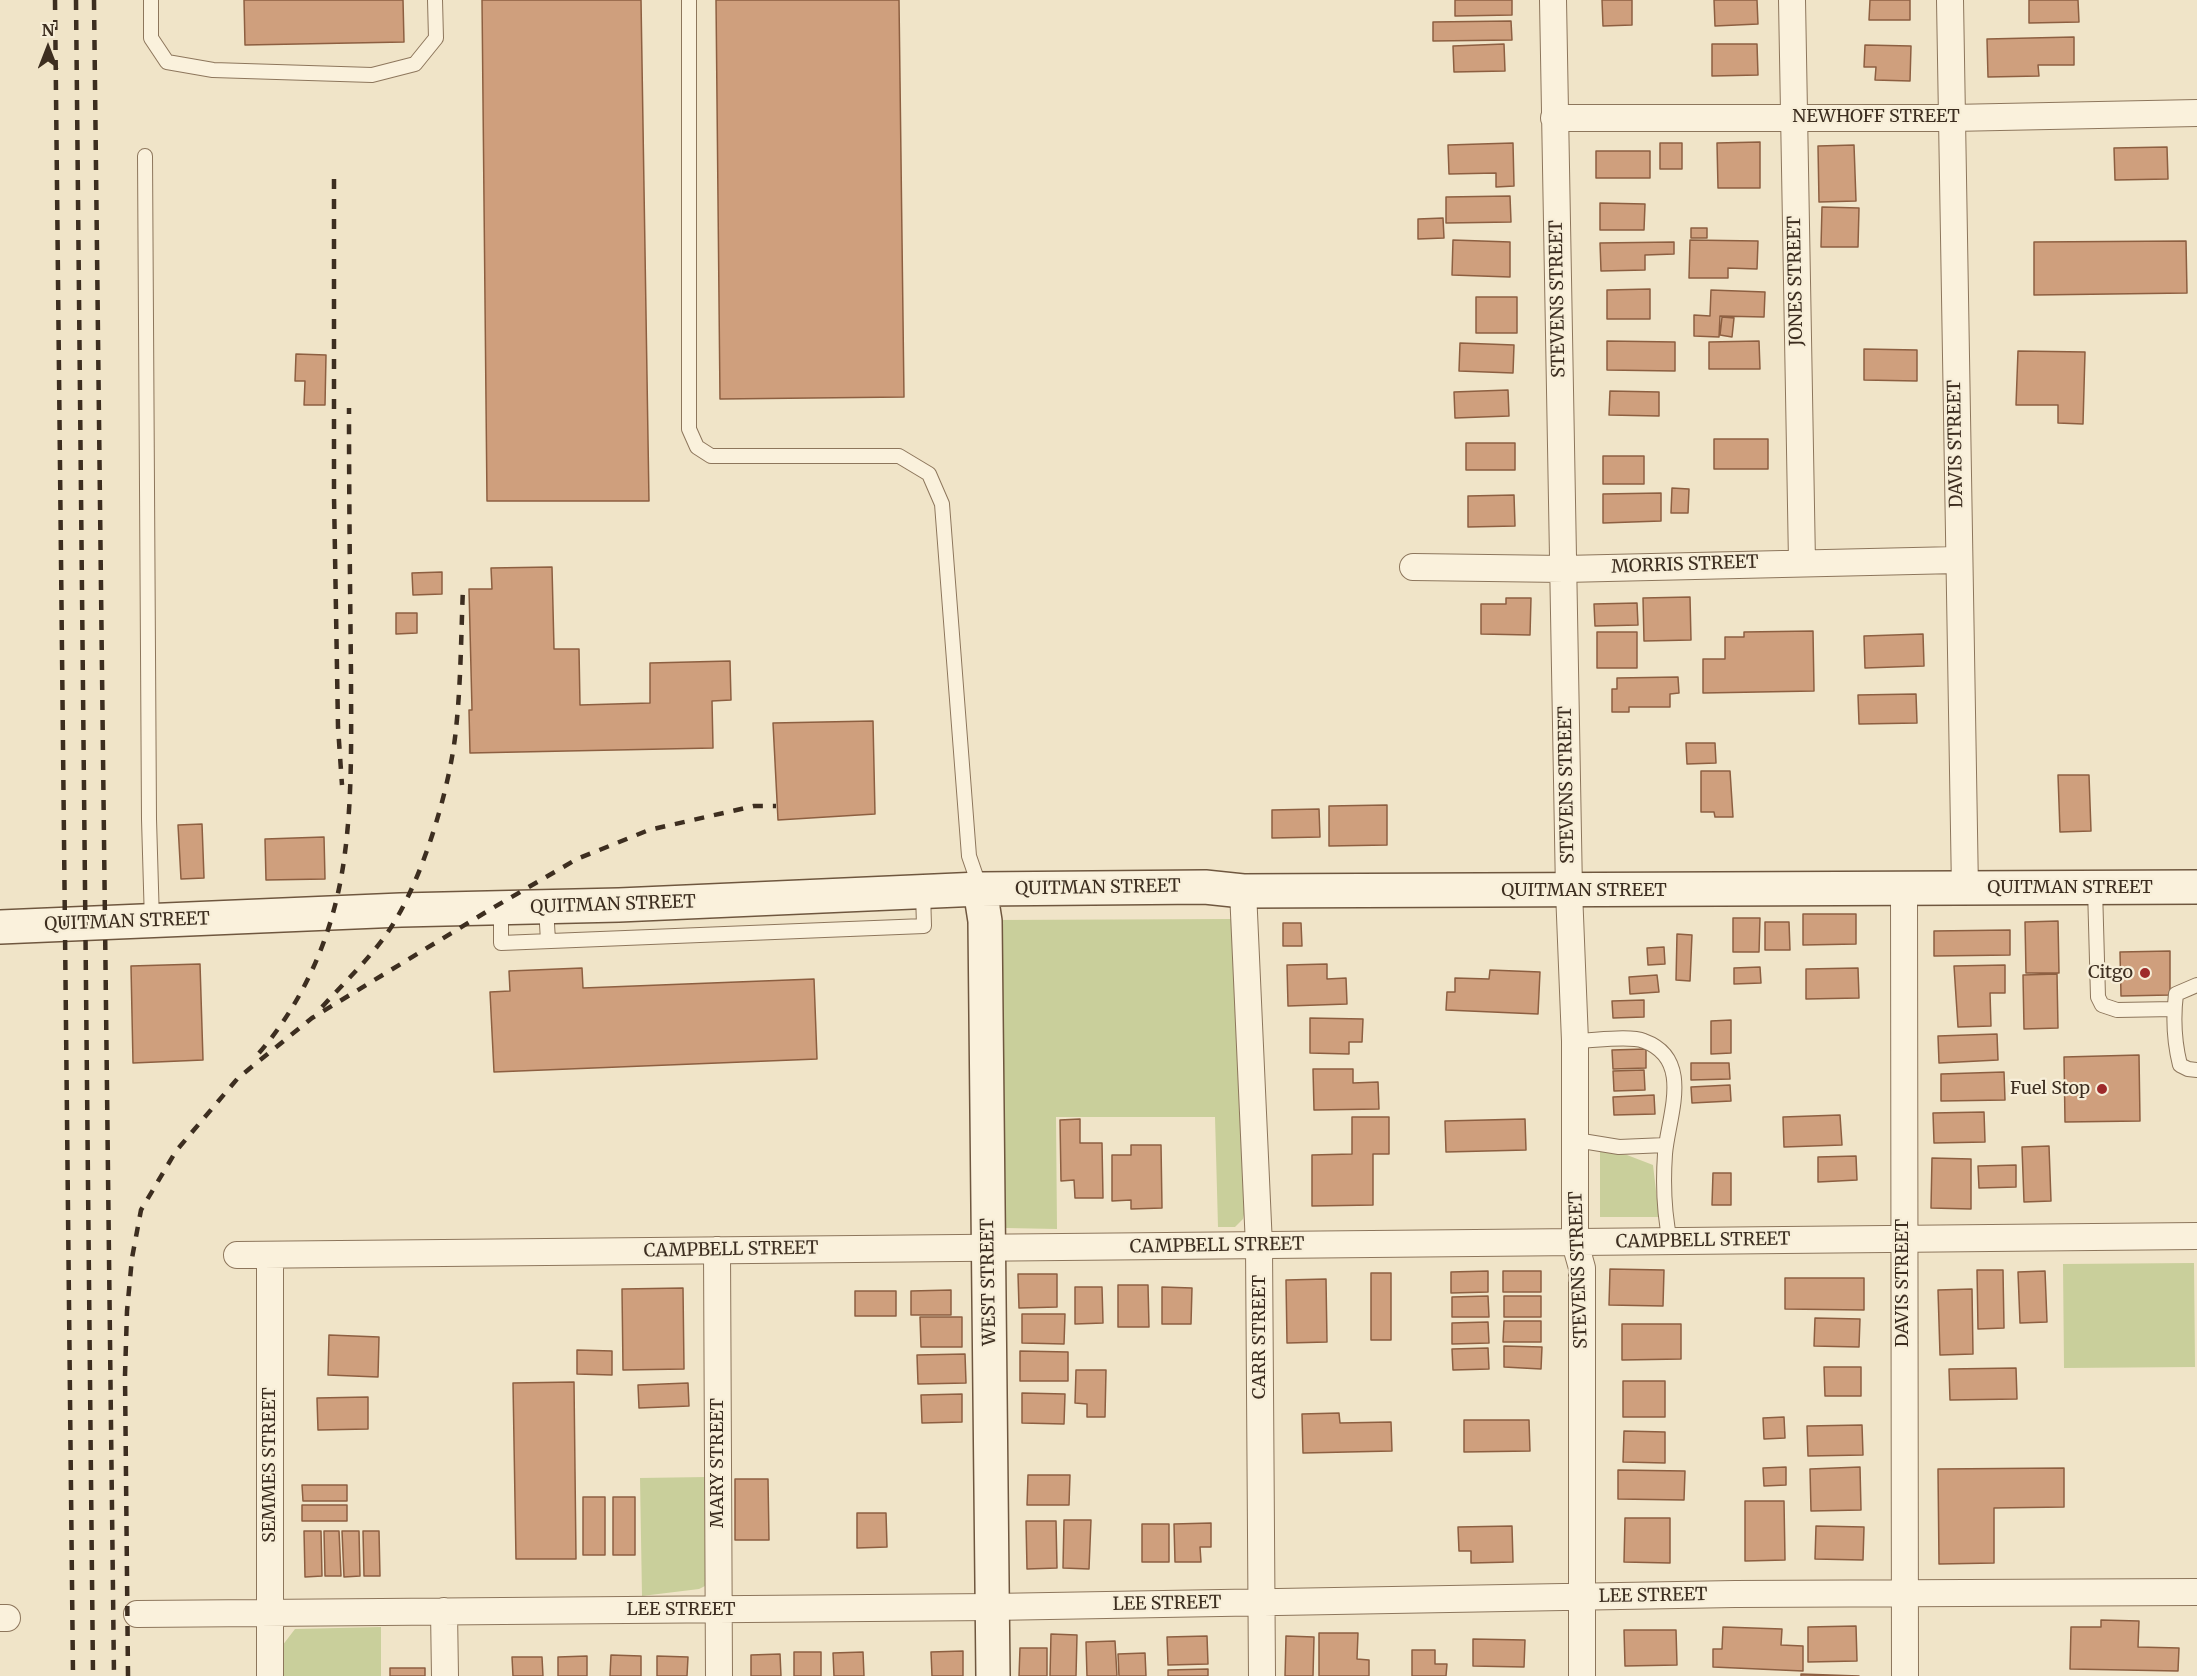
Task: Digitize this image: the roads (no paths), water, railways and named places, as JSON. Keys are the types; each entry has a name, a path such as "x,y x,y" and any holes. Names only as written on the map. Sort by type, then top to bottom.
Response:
{"main road":[{"name":"QUITMAN STREET","path":"0,927 546,907 620,922 923,892 980,889 1205,887 1243,891 1569,891 2197,887"},
{"name":"WEST STREET","path":"980,889 984,921 993,1676"}],"street":[{"name":"STEVENS STREET","path":"1553,0 1569,891 1575,1041 1575,1243 1582,1268 1582,1676"},
{"name":"JONES STREET","path":"1792,0 1792,117 1802,562"},
{"name":"DAVIS STREET","path":"1950,0 1965,888"},
{"name":"NEWHOFF STREET","path":"1554,118 1951,118 2197,112"},
{"name":"MORRIS STREET","path":"1413,567 1564,569 1958,560"},
{"name":"DAVIS STREET","path":"1904,890 1905,1676"},
{"name":"CARR STREET","path":"1243,891 1259,1246 1262,1676"},
{"name":"CAMPBELL STREET","path":"237,1255 2197,1236"},
{"name":"MARY STREET","path":"717,1250 720,1676"},
{"name":"SEMMES STREET","path":"270,1255 270,1676"},
{"name":"LEE STREET","path":"137,1614 992,1607 1735,1594 2197,1592"},
{"path":"444,1611 445,1676"}],"lane":[{"path":"151,0 151,38 167,62 213,70 372,75 415,64 436,38 435,0"},
{"path":"689,0 689,429 698,447 711,456 900,456 929,474 942,504 969,856 980,889"},
{"path":"145,156 148,807 152,922"},
{"path":"2095,888 2098,997 2102,1005 2117,1010 2174,1009"},
{"path":"546,907 548,941"},
{"path":"501,909 501,943 548,941 620,922"},
{"path":"2197,985 2176,993 2174,1009 2175,1037 2181,1065 2197,1070"},
{"path":"1575,1041 1642,1040 1657,1047 1671,1064 1676,1096 1666,1144 1665,1219 1670,1241"},
{"path":"1576,1140 1619,1147 1666,1144"}],"railway":[{"path":"55,0 73,1676"},
{"path":"76,0 93,1676"},
{"path":"94,0 114,1676"},
{"path":"334,179 334,496 338,727 342,785"},
{"path":"259,1053 283,1022 304,988 333,913 345,855 350,794 351,733 349,408"},
{"path":"322,1007 369,957 397,918 421,867 431,838 453,754 460,676 463,588"},
{"path":"128,1676 125,1375 127,1311 132,1258 141,1210 176,1151 238,1078 312,1018 577,859 649,830 754,806 776,806"}],"place":[{"name":"Citgo","path":"2145,973"},
{"name":"Fuel Stop","path":"2102,1089"}]}
